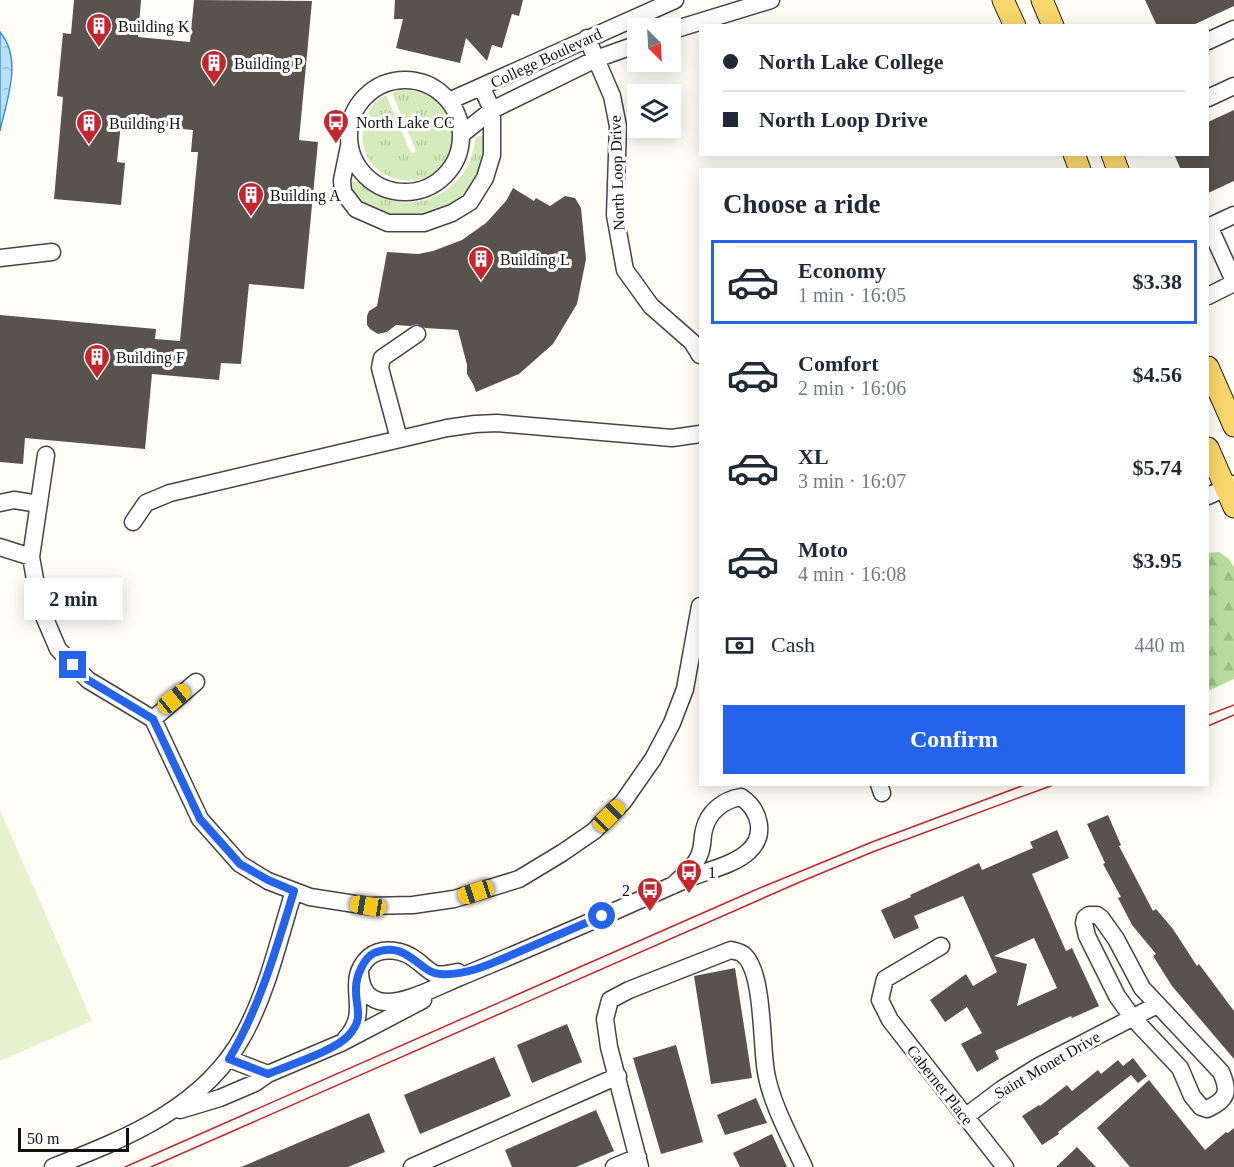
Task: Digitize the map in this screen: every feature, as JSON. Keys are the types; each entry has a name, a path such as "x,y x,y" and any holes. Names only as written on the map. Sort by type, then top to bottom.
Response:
{"main road":[{"path":"1003,0 1014,24"},
{"path":"1042,0 1052,24"},
{"path":"1209,369 1234,426"},
{"path":"1209,451 1225,494"}],"street":[{"name":"College Boulevard","path":"449,100 482,88 587,38 675,0"},
{"path":"681,28 771,0"},
{"path":"1209,41 1234,29"},
{"name":"North Loop Drive","path":"587,38 612,96 618,126 615,215 625,270 651,306 692,342 699,353"},
{"name":"College Boulevard","path":"462,134 492,110 596,59 627,48"},
{"path":"349,145 354,162 366,177 382,188 411,192 434,184 445,176 459,152 462,134 458,116 449,100 435,88 418,81 399,79 382,84 366,94 355,109 349,126 349,145 342,180 343,192 356,209 388,223 424,223 452,213 470,202 484,178 492,155 492,110 482,88"},
{"path":"1209,98 1234,86"},
{"path":"1209,226 1234,214"},
{"path":"1209,228 1234,282 1209,295"},
{"path":"0,258 52,252"},
{"path":"399,440 380,368 382,358 417,334"},
{"path":"133,522 146,503 170,494 447,428 497,423 672,438 699,434"},
{"path":"46,455 31,557 40,608 58,649 88,680 153,719 200,819 240,864 268,880 310,897 368,906 413,905 454,899 519,879 594,831 623,802 653,759 672,723 685,689 699,612"},
{"path":"0,503 14,500 39,504"},
{"path":"0,547 31,557"},
{"path":"153,719 196,682"},
{"path":"360,974 361,986 369,996 380,1001 406,999 726,865 749,851 758,837 758,818 751,804 740,791 717,808 710,817 704,828 700,854 688,871 672,886"},
{"path":"173,1112 208,1083 229,1059 245,1033 263,990 294,891"},
{"path":"1089,915 1097,915 1101,918 1116,939 1142,988 1157,1005 1221,1072 1227,1085 1227,1093 1212,1107 1207,1109 1201,1107 1192,1096 1180,1068 1132,1017 1106,977 1087,936 1085,918 1089,915"},
{"name":"Cabernet Place","path":"941,946 885,979 880,1000 890,1020 1005,1167"},
{"path":"341,1043 356,1026 359,1017 356,987 364,962 373,954 395,950 414,958 435,974 482,968"},
{"path":"614,1167 639,1162 609,1047 605,1019 610,1000 629,990 731,950 743,954 751,965 757,984 766,1073 783,1123 804,1167"},
{"path":"53,1167 135,1132 173,1112 220,1098 255,1083 268,1074 341,1043 482,968"},
{"name":"Saint Monet Drive","path":"965,1117 1002,1089 1039,1066 1157,1005"},
{"path":"229,1059 268,1074"},
{"path":"414,1166 618,1076"}],"green space":[{"path":"398,90 422,93 432,97 447,111 451,121 452,145 445,163 432,175 416,180 399,179 383,173 370,161 363,144 367,114 375,103 386,95 410,151 413,153 416,151 392,93"},
{"path":"482,135 487,138 477,177 458,199 431,213 416,216 386,214 359,201 349,185 354,181 358,182 386,199 398,202 422,201 434,197 454,184 462,175 469,164 476,137"},
{"path":"1219,552 1229,559 1234,567 1234,679 1209,691 1209,553"},
{"path":"0,810 92,1021 0,1061"}],"water":[{"path":"0,32 11,54 12,67 9,93 0,131"}],"building":[{"path":"74,0 141,0 138,37 190,42 194,0 312,1 299,140 318,142 304,289 249,284 241,364 221,363 219,380 152,374 145,449 25,438 23,464 0,462 0,315 156,329 155,339 180,341 198,152 191,152 193,130 121,123 117,162 125,163 121,205 54,199 63,97 57,96 63,33 71,34"},
{"path":"395,0 523,0 519,16 512,14 502,48 492,45 487,61 466,38 460,63 396,48 403,19 394,19"},
{"path":"1145,0 1234,0 1234,6 1195,24 1156,24"},
{"path":"1234,110 1234,181 1209,193 1209,168 1180,168 1175,156 1209,156 1209,122"},
{"name":"Building L","path":"513,188 534,201 536,198 550,206 565,196 575,198 581,208 586,259 577,304 553,344 519,374 476,392 467,374 467,365 458,330 425,328 417,324 396,325 387,332 378,334 367,325 367,316 369,311 377,306 387,252 418,254 462,240 486,223 506,201"},
{"path":"1108,815 1121,845 1119,846 1153,911 1156,909 1173,929 1197,966 1199,964 1234,1011 1234,1059 1172,986 1153,956 1156,954 1132,925 1118,898 1121,897 1103,864 1105,863 1087,824"},
{"path":"1057,830 1069,858 1032,874 1066,951 1072,948 1099,1006 1072,1018 1071,1016 995,1051 999,1059 977,1072 961,1044 982,1033 967,1007 945,1022 930,1000 966,974 973,986 997,972 963,896 914,916 919,928 894,939 881,910 979,863 982,870 1033,848 1030,842","holes":["1034,938 1057,988 1017,1006 1027,964 994,956"]},
{"path":"735,968 752,1078 711,1084 694,976"},
{"path":"567,1024 582,1062 532,1083 517,1045"},
{"path":"676,1045 703,1142 661,1154 633,1058"},
{"path":"494,1057 511,1096 420,1134 404,1095"},
{"path":"1133,1058 1147,1076 1138,1083 1131,1075 1058,1132 1059,1134 1042,1145 1022,1116 1040,1106 1067,1085 1072,1091 1098,1070 1101,1074 1118,1060 1123,1066"},
{"path":"1149,1080 1205,1150 1234,1128 1234,1167 1130,1167 1097,1128"},
{"path":"756,1098 767,1123 725,1135 717,1115"},
{"path":"596,1110 614,1151 576,1167 512,1167 505,1150"},
{"path":"369,1113 385,1152 348,1167 241,1167"},
{"path":"772,1134 787,1167 740,1167 733,1153"},
{"path":"1077,1147 1096,1167 1056,1167"}],"tram line":[{"path":"1209,715 1234,705"},
{"path":"1209,726 1234,715"},
{"path":"125,1167 755,890 872,842 1022,786"},
{"path":"151,1167 800,882 875,851 1051,786"}],"place":[{"name":"Building K","path":"99,49"},
{"name":"Building P","path":"214,86"},
{"name":"North Lake CC","path":"336,145"},
{"name":"Building H","path":"89,146"},
{"name":"Building A","path":"251,218"},
{"name":"Building L","path":"481,282"},
{"name":"Building F","path":"97,380"},
{"name":"1","path":"689,895"},
{"name":"2","path":"650,913"}],"route":[{"path":"73,665 88,680 153,719 200,819 240,864 294,891 263,990 245,1033 229,1059 268,1074 341,1043 356,1026 359,1006 356,987 364,962 373,954 395,950 414,958 435,974 456,973 482,968 602,916"}]}
